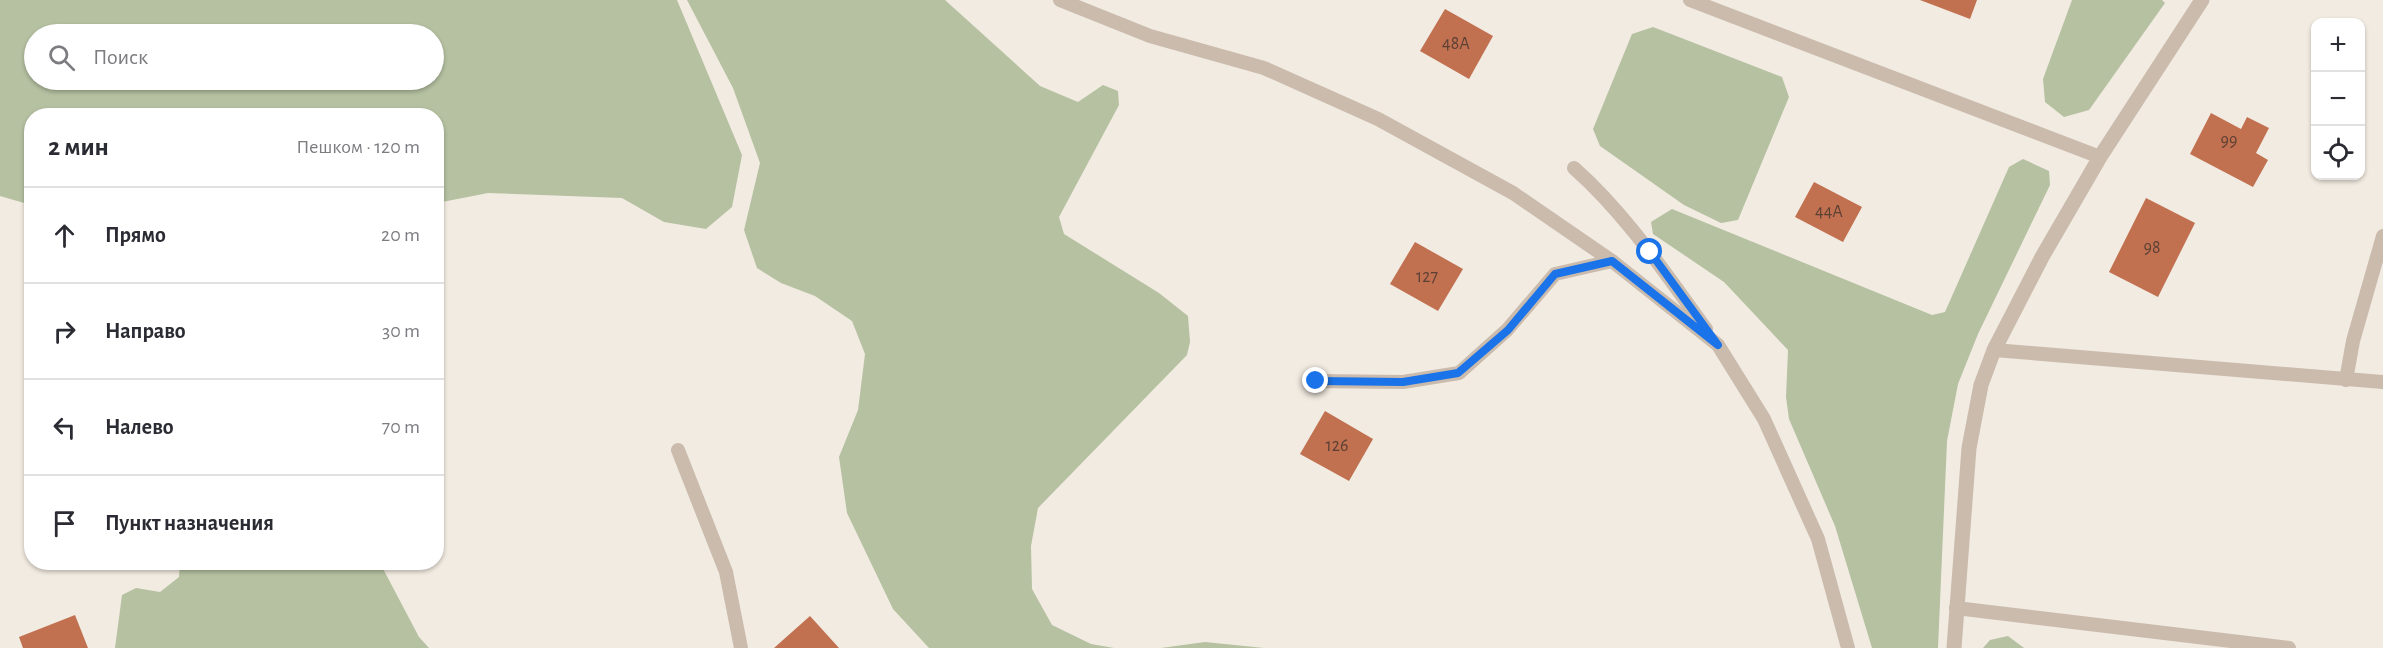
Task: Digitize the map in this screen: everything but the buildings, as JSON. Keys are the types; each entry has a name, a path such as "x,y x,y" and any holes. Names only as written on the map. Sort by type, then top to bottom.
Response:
{"street":[{"path":"1954,648 1970,448 1981,385 1994,350 2042,257 2100,157 2202,0"}],"lane":[{"path":"1060,0 1150,36 1263,68 1378,119 1513,193 1612,261 1718,345"},
{"path":"1690,0 2100,157"},
{"path":"1574,168 1597,188 1650,252 1718,345 1764,419 1818,539 1848,648"},
{"path":"2346,380 2353,341 2383,236"},
{"path":"1316,381 1403,382 1458,373 1508,330 1555,274 1612,261"},
{"path":"1994,350 2383,382"},
{"path":"678,450 726,572 741,648"},
{"path":"1956,608 2289,648"}],"green space":[{"path":"0,0 677,0 742,155 732,207 706,229 664,222 622,198 488,193 444,202 444,108 24,108 24,203 0,196"},
{"path":"687,0 945,0 1040,86 1078,102 1103,85 1118,91 1119,105 1059,217 1064,234 1159,293 1188,316 1190,342 1187,355 1038,508 1031,546 1032,589 1052,625 1091,644 1114,648 929,648 893,609 847,513 839,457 858,410 865,354 852,321 815,296 781,283 757,268 744,230 760,163 733,88"},
{"path":"2072,0 2162,0 2165,3 2089,110 2064,117 2045,102 2043,79"},
{"path":"1653,27 1782,77 1789,97 1738,220 1721,223 1684,205 1600,146 1593,129 1632,34"},
{"path":"2023,159 2049,171 2050,185 1978,334 1958,384 1947,441 1938,648 1872,648 1835,526 1789,419 1786,397 1788,350 1724,282 1653,234 1651,222 1672,209 1932,315 1945,312 2009,167"},
{"path":"179,570 384,570 419,637 429,648 115,648 122,595 136,588 160,592 179,577"},
{"path":"2008,636 2024,648 1983,648 1990,640"},
{"path":"1205,642 1264,648 1161,648"}],"route":[{"path":"1316,381 1403,382 1458,373 1508,330 1555,274 1612,261 1718,345 1650,252"}]}
